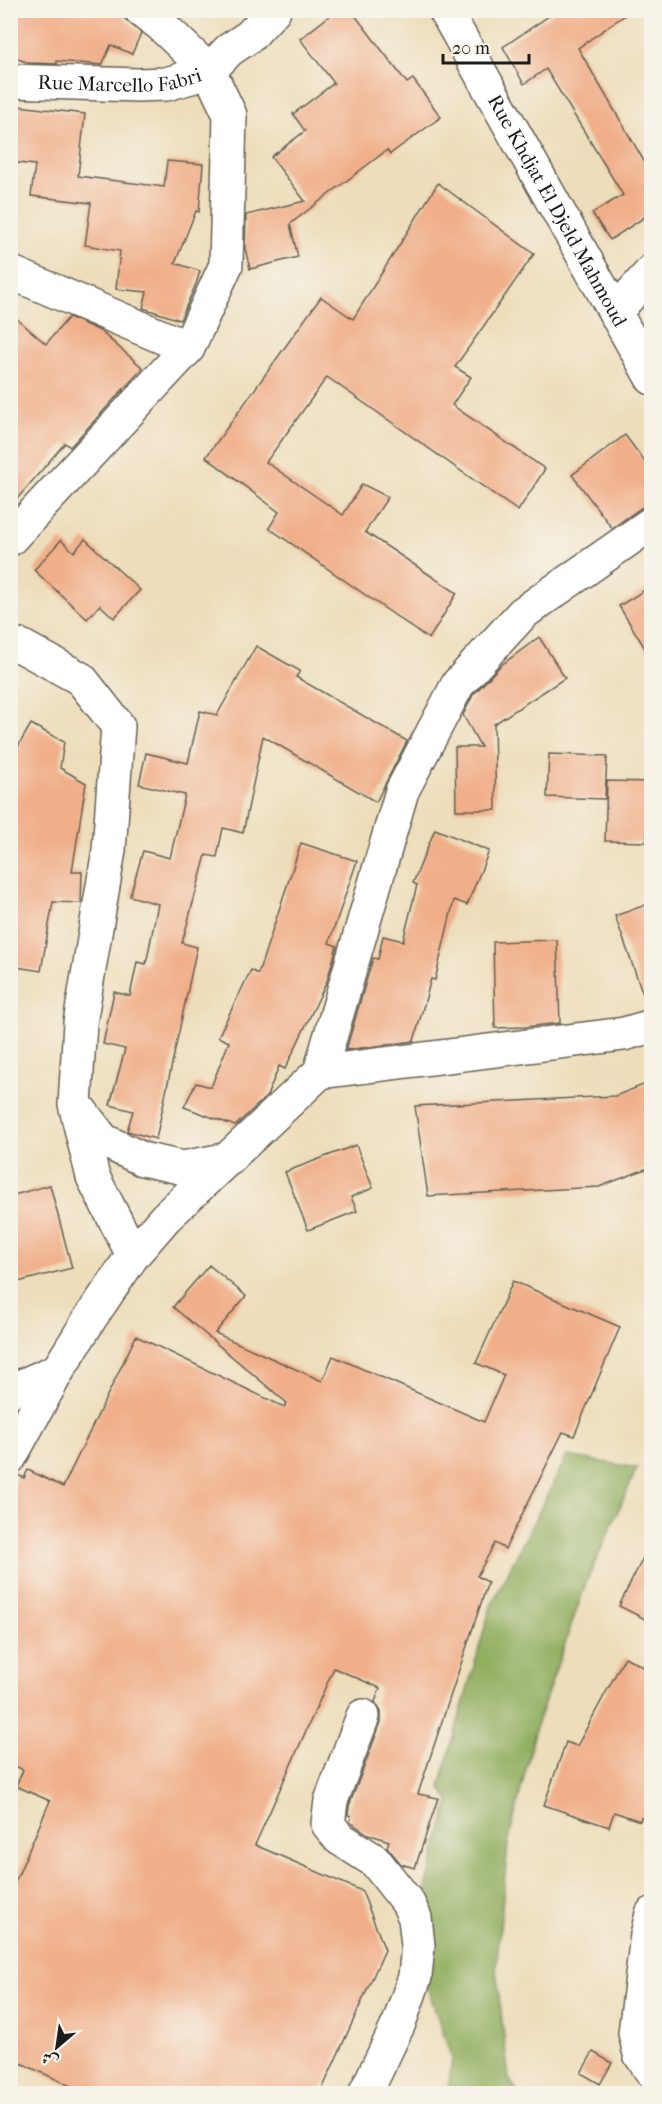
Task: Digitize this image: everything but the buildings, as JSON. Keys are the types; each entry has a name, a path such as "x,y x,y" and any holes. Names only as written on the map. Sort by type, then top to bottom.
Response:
{"street":[{"path":"10,538 188,348 226,265 230,115 209,71 160,24 141,10"},
{"name":"Rue Marcello Fabri","path":"10,81 166,84 209,71 229,50 250,36 274,10"},
{"name":"Rue Khdjat El Djeld Mahmoud","path":"445,10 651,378"},
{"path":"615,312 651,271"},
{"path":"10,272 188,348"},
{"path":"10,1457 58,1370 133,1256 165,1218 320,1072 402,791 458,684 523,613 651,523"},
{"path":"10,645 21,646 81,679 118,726 109,850 80,1023 75,1104 93,1177 133,1256"},
{"path":"320,1072 624,1034 651,1026"},
{"path":"75,1104 104,1140 141,1159 183,1168 229,1158"},
{"path":"10,1390 58,1370"},
{"path":"363,1716 331,1801 328,1824 339,1838 375,1861 408,1903 416,1918 418,1945 415,1977 408,2001 366,2094"},
{"path":"651,1914 635,2032 640,2054 651,2072"}],"green space":[{"path":"567,1456 637,1468 586,1583 537,1723 508,1843 496,1970 509,2079 519,2093 448,2093 452,2059 412,1942 449,1801 440,1786 491,1606"}]}
